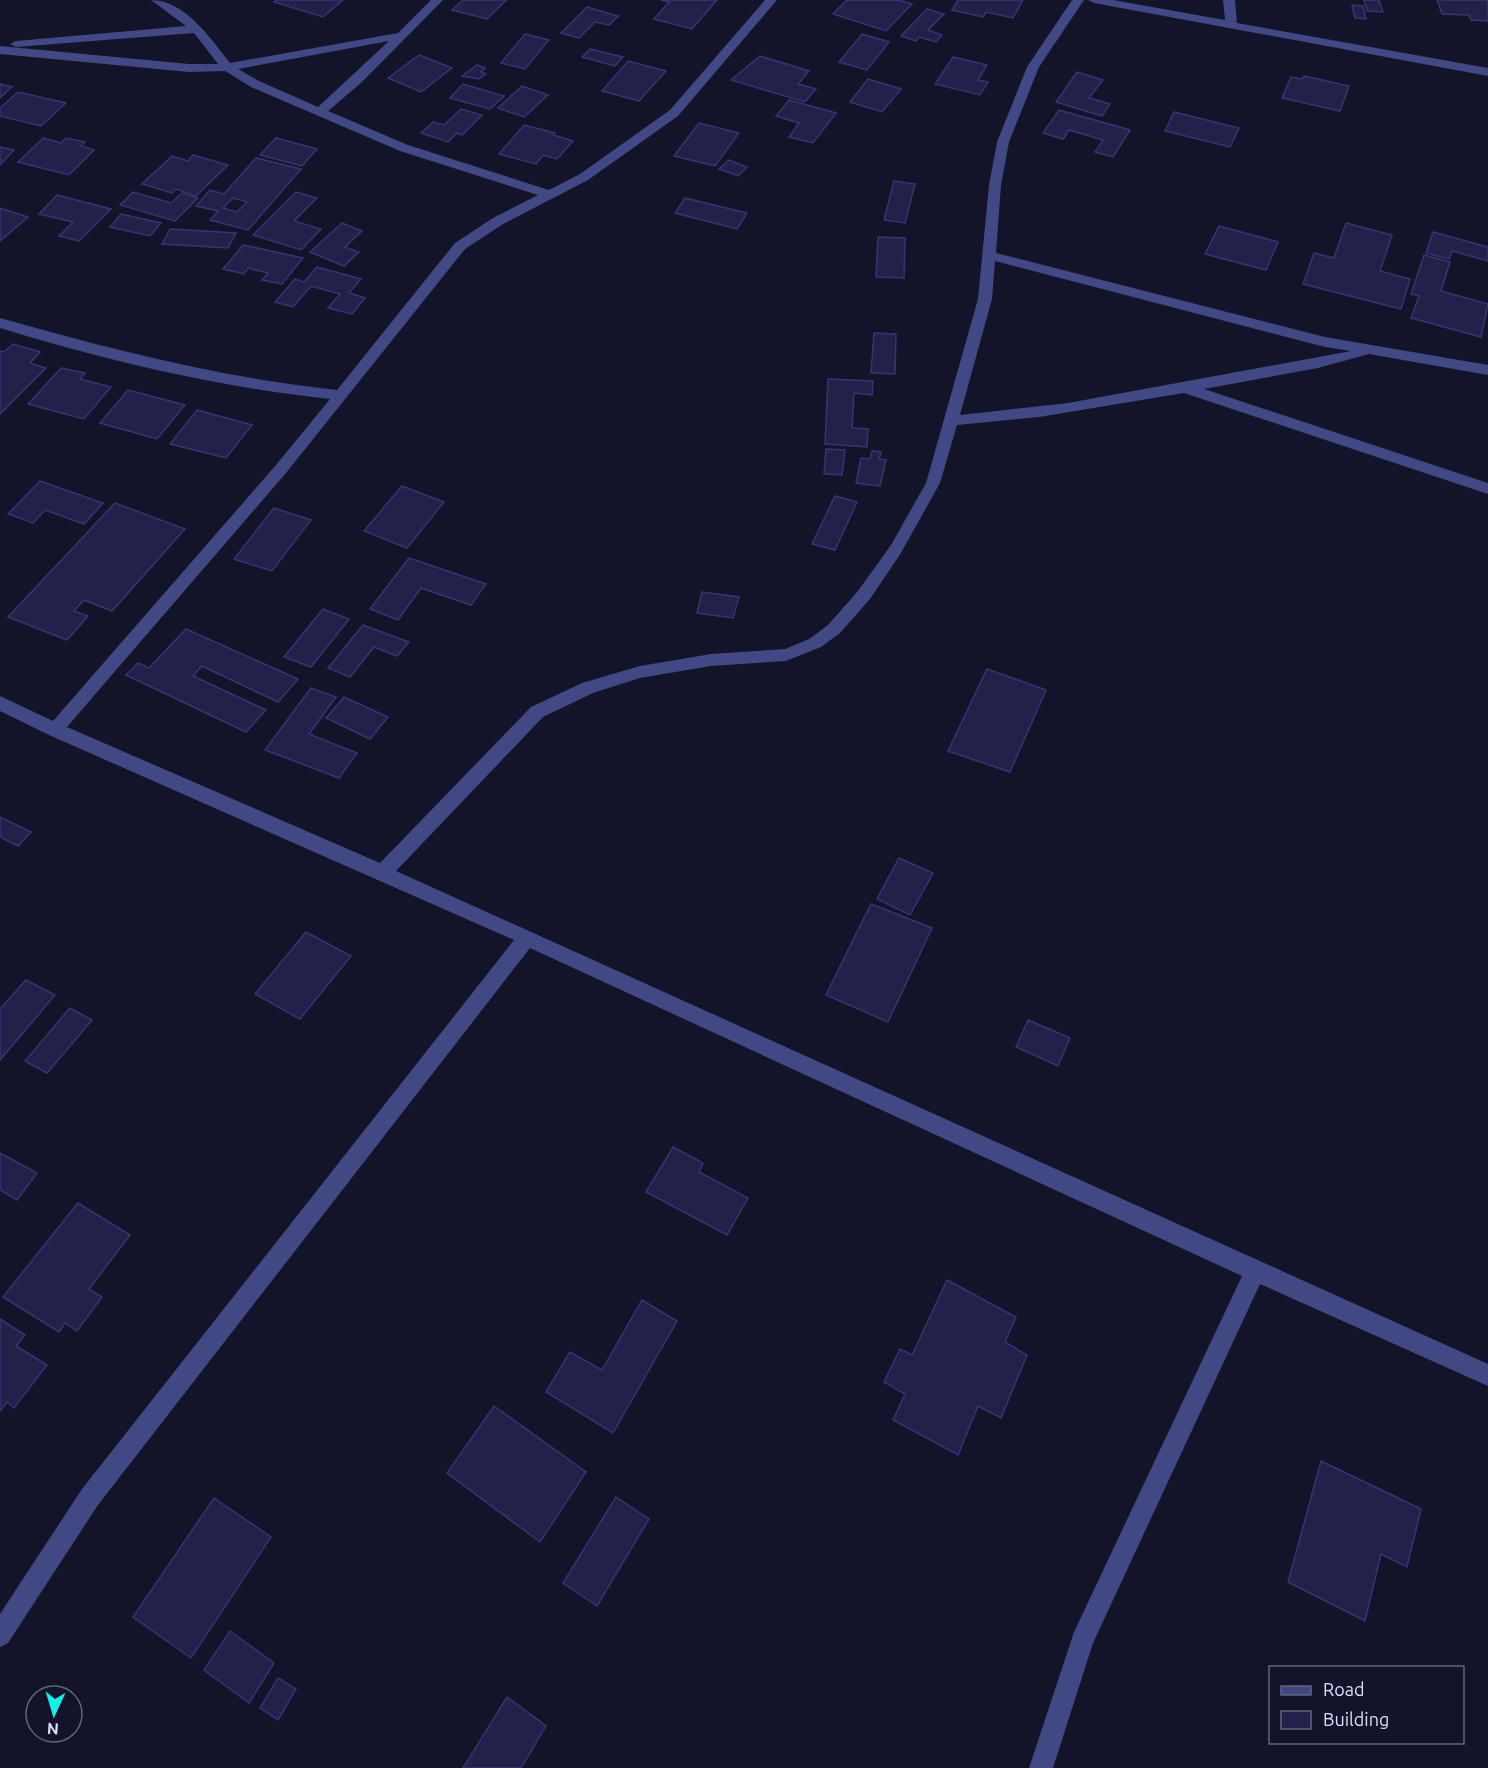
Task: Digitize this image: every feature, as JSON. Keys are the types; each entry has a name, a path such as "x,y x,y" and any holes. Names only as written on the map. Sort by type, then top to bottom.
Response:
{"street":[{"path":"158,0 196,29 227,67 255,84 404,148 551,195"},
{"path":"319,112 357,80 437,0"},
{"path":"55,730 281,469 460,246 498,221 551,195 617,155 674,113 771,0"},
{"path":"383,872 537,712 588,688 640,672 711,660 786,655 815,643 834,629 864,595 896,549 933,483 986,299 991,256 994,185 1003,142 1033,67 1078,0"},
{"path":"1094,0 1231,23 1488,72"},
{"path":"1229,0 1231,23"},
{"path":"0,48 196,29"},
{"path":"0,48 189,68 227,67 399,36"},
{"path":"991,256 1371,352 1488,370"},
{"path":"0,323 122,357 237,383 341,395"},
{"path":"952,420 1030,415 1290,370 1371,352"},
{"path":"1183,388 1488,489"},
{"path":"0,704 383,872 1254,1273 1488,1375"},
{"path":"0,1635 90,1497 527,937"},
{"path":"1041,1768 1082,1640 1254,1273"}],"building":[{"path":"276,0 343,0 323,17 274,2"},
{"path":"463,0 506,0 487,19 452,10"},
{"path":"661,0 717,0 692,29 654,19 669,2"},
{"path":"847,0 898,0 912,4 886,31 833,14"},
{"path":"958,0 1023,0 1013,18 986,12 983,17 952,10"},
{"path":"1364,0 1379,0 1383,12 1367,11"},
{"path":"1437,0 1488,0 1488,21 1471,20 1469,15 1442,14"},
{"path":"1352,5 1363,6 1366,19 1355,18"},
{"path":"587,7 618,16 609,25 595,22 579,38 561,33"},
{"path":"927,9 944,14 928,30 942,35 936,42 919,37 916,41 901,36"},
{"path":"525,34 549,40 525,69 501,63"},
{"path":"862,34 889,42 867,70 839,62"},
{"path":"590,49 623,57 615,66 582,57"},
{"path":"419,55 452,68 421,92 388,78"},
{"path":"760,56 809,71 798,84 816,89 805,102 731,80"},
{"path":"953,57 987,65 978,80 988,82 980,95 935,84"},
{"path":"628,61 666,71 639,101 602,91"},
{"path":"477,65 485,68 481,72 486,74 479,79 462,76"},
{"path":"1077,72 1103,80 1089,98 1110,104 1102,116 1056,102"},
{"path":"1304,76 1349,86 1340,111 1282,98 1291,77 1302,79"},
{"path":"868,79 901,89 882,112 850,102"},
{"path":"0,84 12,87 0,98"},
{"path":"463,84 504,96 490,109 450,98"},
{"path":"522,86 548,95 524,117 498,108"},
{"path":"18,92 66,103 41,126 0,116 0,108"},
{"path":"789,100 836,113 813,143 789,137 799,123 776,116"},
{"path":"461,109 482,115 462,135 457,133 448,142 421,133 433,122 444,125"},
{"path":"1059,110 1130,130 1113,157 1095,152 1103,140 1069,130 1063,139 1043,133"},
{"path":"1174,112 1239,128 1230,147 1165,131"},
{"path":"699,123 739,133 715,166 674,156"},
{"path":"524,125 555,133 553,135 573,141 557,159 543,155 536,164 499,154"},
{"path":"43,138 61,143 66,138 85,142 81,146 94,150 69,175 18,162"},
{"path":"276,138 317,149 302,166 260,155"},
{"path":"0,147 14,150 0,165"},
{"path":"193,155 228,165 196,196 176,189 172,193 142,184 172,156 188,161"},
{"path":"256,158 301,169 248,230 210,220 218,211 196,206 210,190 224,194","holes":["233,198 247,202 237,212 223,208"]},
{"path":"729,160 747,167 738,176 719,169"},
{"path":"894,181 915,184 905,223 884,220"},
{"path":"133,192 171,203 182,193 198,198 175,221 120,205"},
{"path":"296,192 317,198 294,221 321,229 301,250 253,235"},
{"path":"57,195 111,209 79,241 59,236 73,222 39,214"},
{"path":"685,198 747,213 737,229 675,213"},
{"path":"0,208 28,217 0,241"},
{"path":"121,214 161,223 150,236 110,227"},
{"path":"342,223 362,231 345,247 359,252 344,266 310,252"},
{"path":"1346,223 1392,235 1380,271 1410,279 1401,309 1303,284 1314,253 1334,258"},
{"path":"1219,226 1278,242 1266,270 1205,254"},
{"path":"170,229 236,233 228,248 162,244"},
{"path":"1433,232 1488,247 1488,261 1452,251 1449,259 1426,253"},
{"path":"878,237 905,238 904,278 876,277"},
{"path":"243,245 303,258 282,284 262,280 268,273 248,268 244,274 223,269"},
{"path":"1424,255 1450,262 1441,291 1488,304 1481,337 1411,318 1419,296 1411,294"},
{"path":"317,267 361,279 349,293 365,298 352,314 328,308 340,294 311,286 293,307 275,302 295,279 304,282"},
{"path":"874,333 896,334 895,374 871,373"},
{"path":"13,344 40,352 30,363 46,368 0,414 0,351 4,352"},
{"path":"61,368 85,373 80,379 111,387 84,419 28,404"},
{"path":"828,379 873,381 872,395 854,393 852,428 868,429 867,447 825,444"},
{"path":"128,390 185,405 157,439 100,423"},
{"path":"197,410 252,425 226,458 170,444"},
{"path":"826,449 845,450 842,475 824,474"},
{"path":"872,451 881,452 879,459 886,460 880,486 856,483 861,458 870,459"},
{"path":"40,481 103,503 84,524 45,510 33,523 8,514"},
{"path":"402,486 444,502 407,548 364,531"},
{"path":"835,496 857,502 835,550 812,544"},
{"path":"115,503 185,529 112,611 84,600 74,611 88,616 67,640 8,617"},
{"path":"274,508 311,520 272,571 234,559"},
{"path":"409,558 486,584 471,605 421,588 398,620 370,609"},
{"path":"702,592 739,597 733,618 697,613"},
{"path":"323,609 349,619 311,667 284,657"},
{"path":"363,625 409,642 397,656 374,647 350,677 328,668"},
{"path":"186,629 298,679 278,702 202,666 193,676 266,710 246,732 126,675 138,663 149,668"},
{"path":"987,669 1046,690 1010,772 948,751"},
{"path":"311,688 336,697 309,734 357,753 339,778 265,750"},
{"path":"344,697 388,717 370,739 326,718"},
{"path":"0,817 31,832 18,846 0,837"},
{"path":"899,858 933,873 910,915 877,899"},
{"path":"871,904 932,928 888,1022 826,995"},
{"path":"306,932 351,956 300,1019 255,994"},
{"path":"26,980 55,995 0,1060 0,1009"},
{"path":"70,1008 92,1020 47,1073 25,1061"},
{"path":"1028,1020 1070,1038 1058,1066 1016,1047"},
{"path":"673,1147 703,1163 699,1172 748,1198 727,1235 646,1192"},
{"path":"0,1153 37,1173 17,1200 0,1190"},
{"path":"78,1203 130,1235 89,1289 102,1297 77,1331 65,1323 59,1332 3,1297"},
{"path":"947,1280 1016,1317 1005,1342 1027,1355 1001,1418 978,1406 958,1455 893,1420 905,1394 884,1382 900,1349 912,1355"},
{"path":"642,1300 677,1321 613,1433 546,1392 570,1352 602,1370"},
{"path":"0,1319 25,1335 16,1346 47,1365 14,1408 7,1402 0,1411"},
{"path":"494,1406 586,1472 540,1542 447,1473"},
{"path":"1321,1461 1421,1509 1407,1567 1381,1554 1365,1621 1288,1582"},
{"path":"616,1497 649,1519 597,1606 563,1583"},
{"path":"214,1498 271,1537 191,1658 133,1617"},
{"path":"230,1631 274,1663 249,1703 204,1670"},
{"path":"278,1678 296,1689 278,1720 260,1708"},
{"path":"507,1697 546,1726 521,1768 463,1768"}]}
